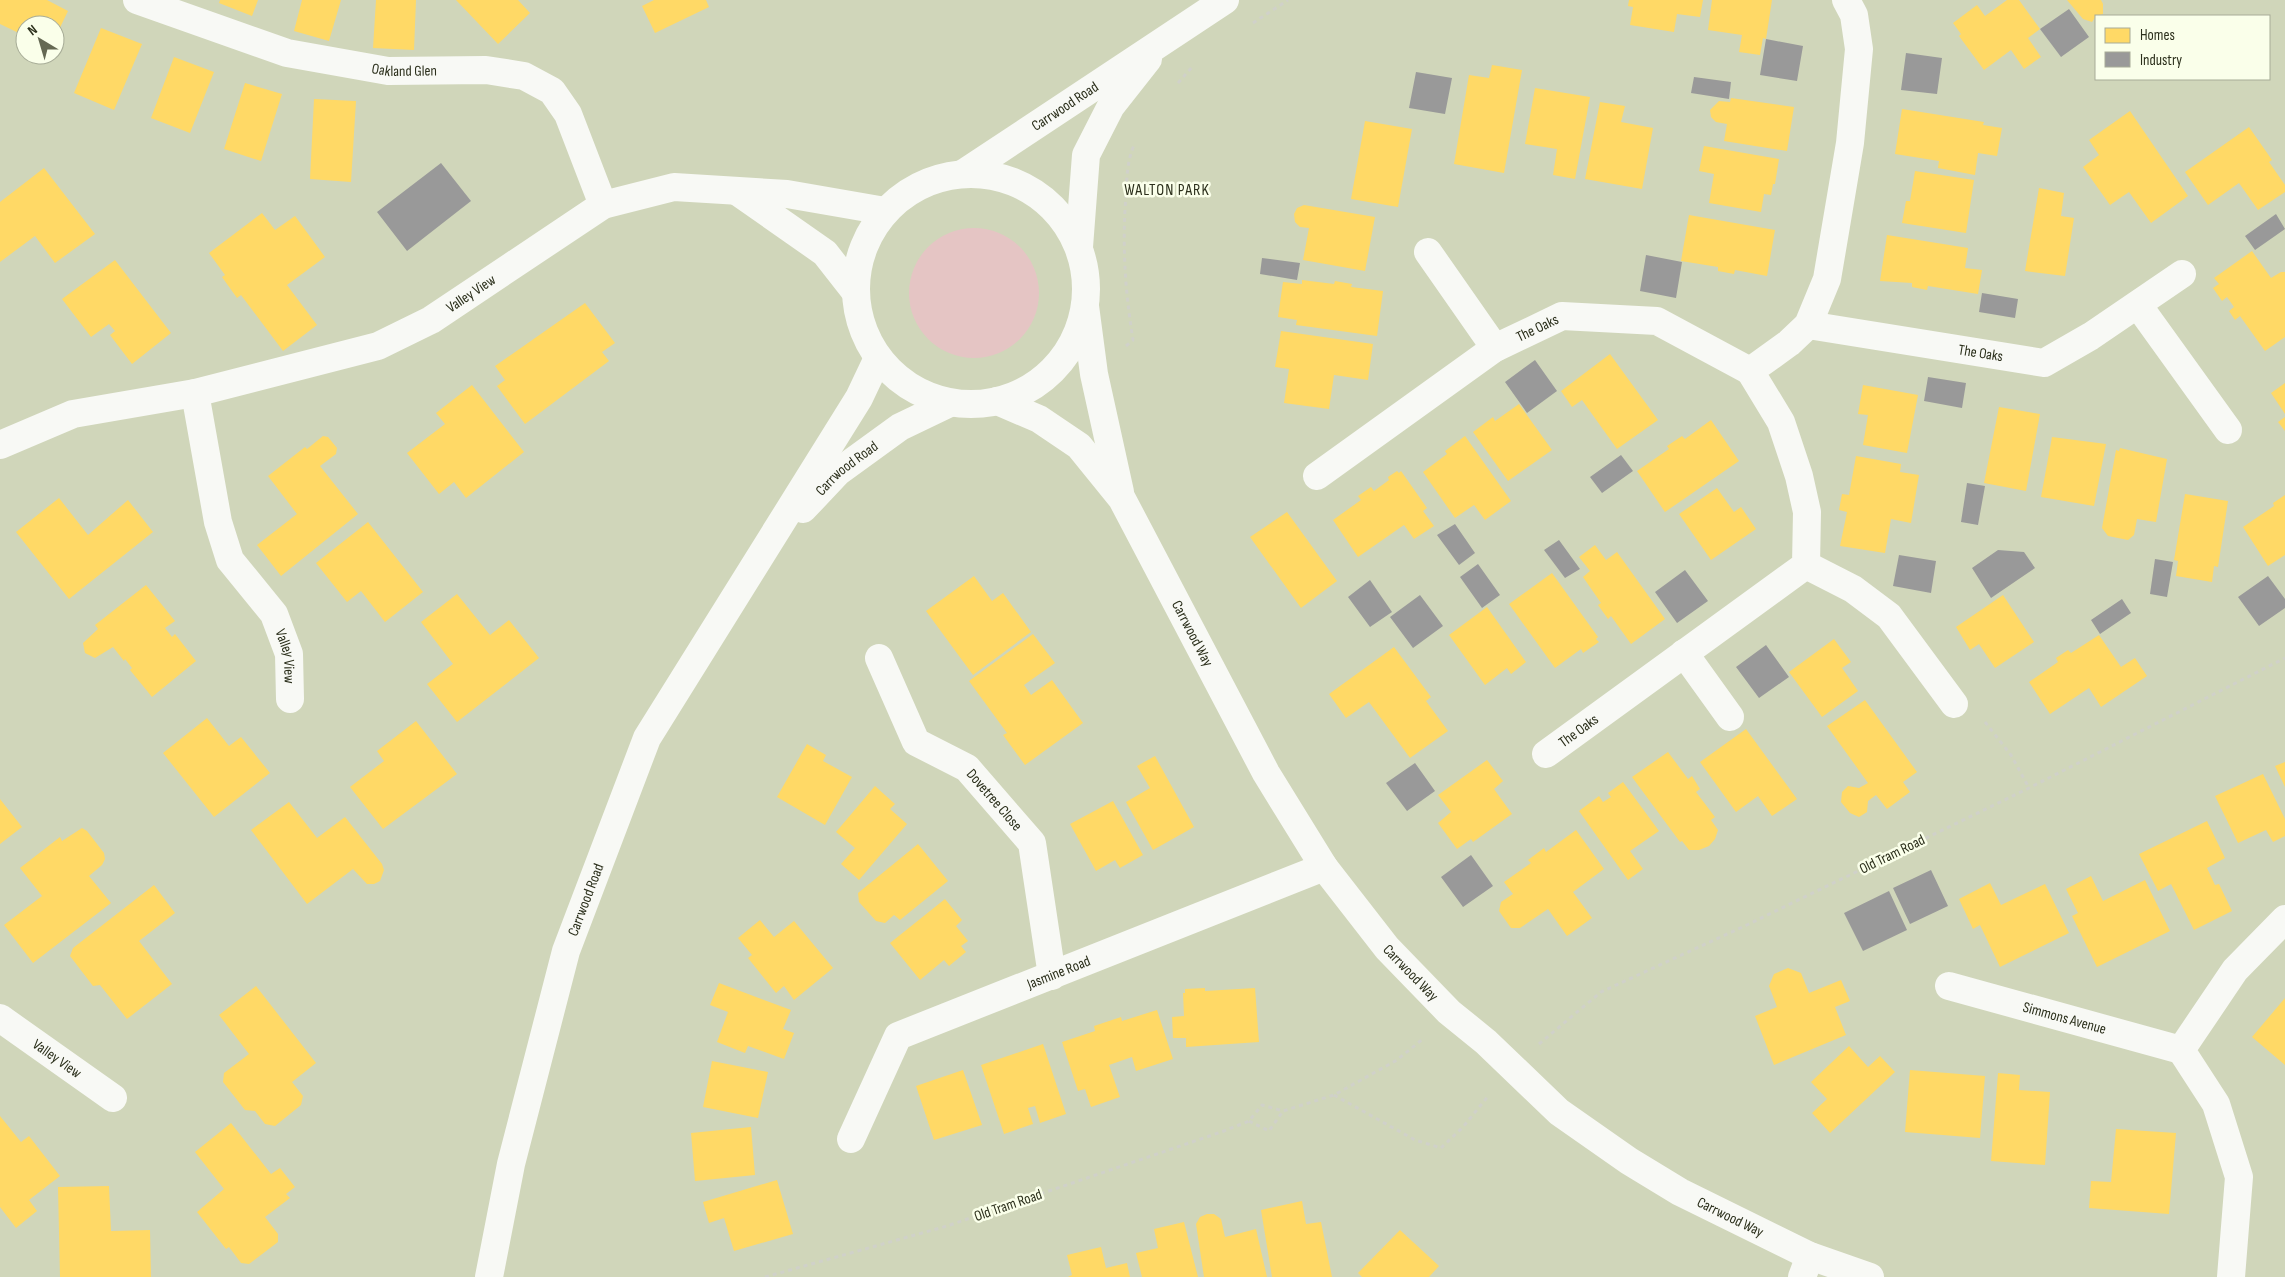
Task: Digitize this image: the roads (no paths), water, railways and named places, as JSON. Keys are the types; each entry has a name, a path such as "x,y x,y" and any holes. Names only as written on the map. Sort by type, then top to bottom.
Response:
{"street":[{"name":"Oakland Glen","path":"137,0 287,53 388,71 486,70 524,76 552,91 568,114 603,205"},
{"name":"Carrwood Road","path":"964,173 1225,0"},
{"path":"1846,0 1854,15 1859,49 1851,133 1827,279 1808,325 1789,343 1750,371 1781,422 1799,476 1807,512 1806,565 1853,589 1889,616 1954,704"},
{"name":"Carrwood Road","path":"1078,247 1086,155 1111,106 1165,39"},
{"path":"964,173 989,175 1012,181 1035,192 1054,208 1069,228 1078,247 1086,278 1085,306 1078,332 1065,356 1046,376 1023,392 997,401 974,405 950,403 916,391 877,360 863,333 854,290 862,248 885,211 907,192 934,179 964,173"},
{"name":"Valley View","path":"0,445 73,414 195,393 378,346 431,320 603,205 674,187 787,194 885,211"},
{"path":"736,191 825,253 854,290"},
{"path":"1428,252 1495,348"},
{"name":"The Oaks","path":"1808,325 2044,364 2092,336 2182,274"},
{"path":"2138,305 2228,430"},
{"name":"Carrwood Way","path":"1085,306 1094,374 1122,499"},
{"name":"The Oaks","path":"1317,476 1495,348 1562,316 1657,321 1750,371"},
{"name":"Carrwood Road","path":"489,1277 511,1164 566,951 647,738 859,398 877,360"},
{"name":"Valley View","path":"195,393 218,522 230,560 274,614 289,654 290,700"},
{"name":"Carrwood Way","path":"997,401 1039,419 1079,446 1122,499 1266,773 1324,867 1387,948 1450,1012 1486,1042 1559,1112 1629,1161 1806,1266 1870,1277"},
{"name":"Carrwood Road","path":"760,554 838,472 900,427 950,403"},
{"name":"The Oaks","path":"1546,754 1806,565"},
{"path":"1684,654 1730,717"},
{"name":"Dovetree Close","path":"879,658 916,742 967,768 1032,844 1052,976"},
{"name":"Jasmine Road","path":"851,1139 898,1036 1324,867"},
{"path":"2231,1277 2239,1177 2216,1104 2180,1050 2235,970 2285,918"},
{"name":"Simmons Avenue","path":"1949,986 2180,1050"},
{"name":"Valley View","path":"0,1018 113,1098"}],"district":[{"name":"WALTON PARK","path":"1167,189"}]}
